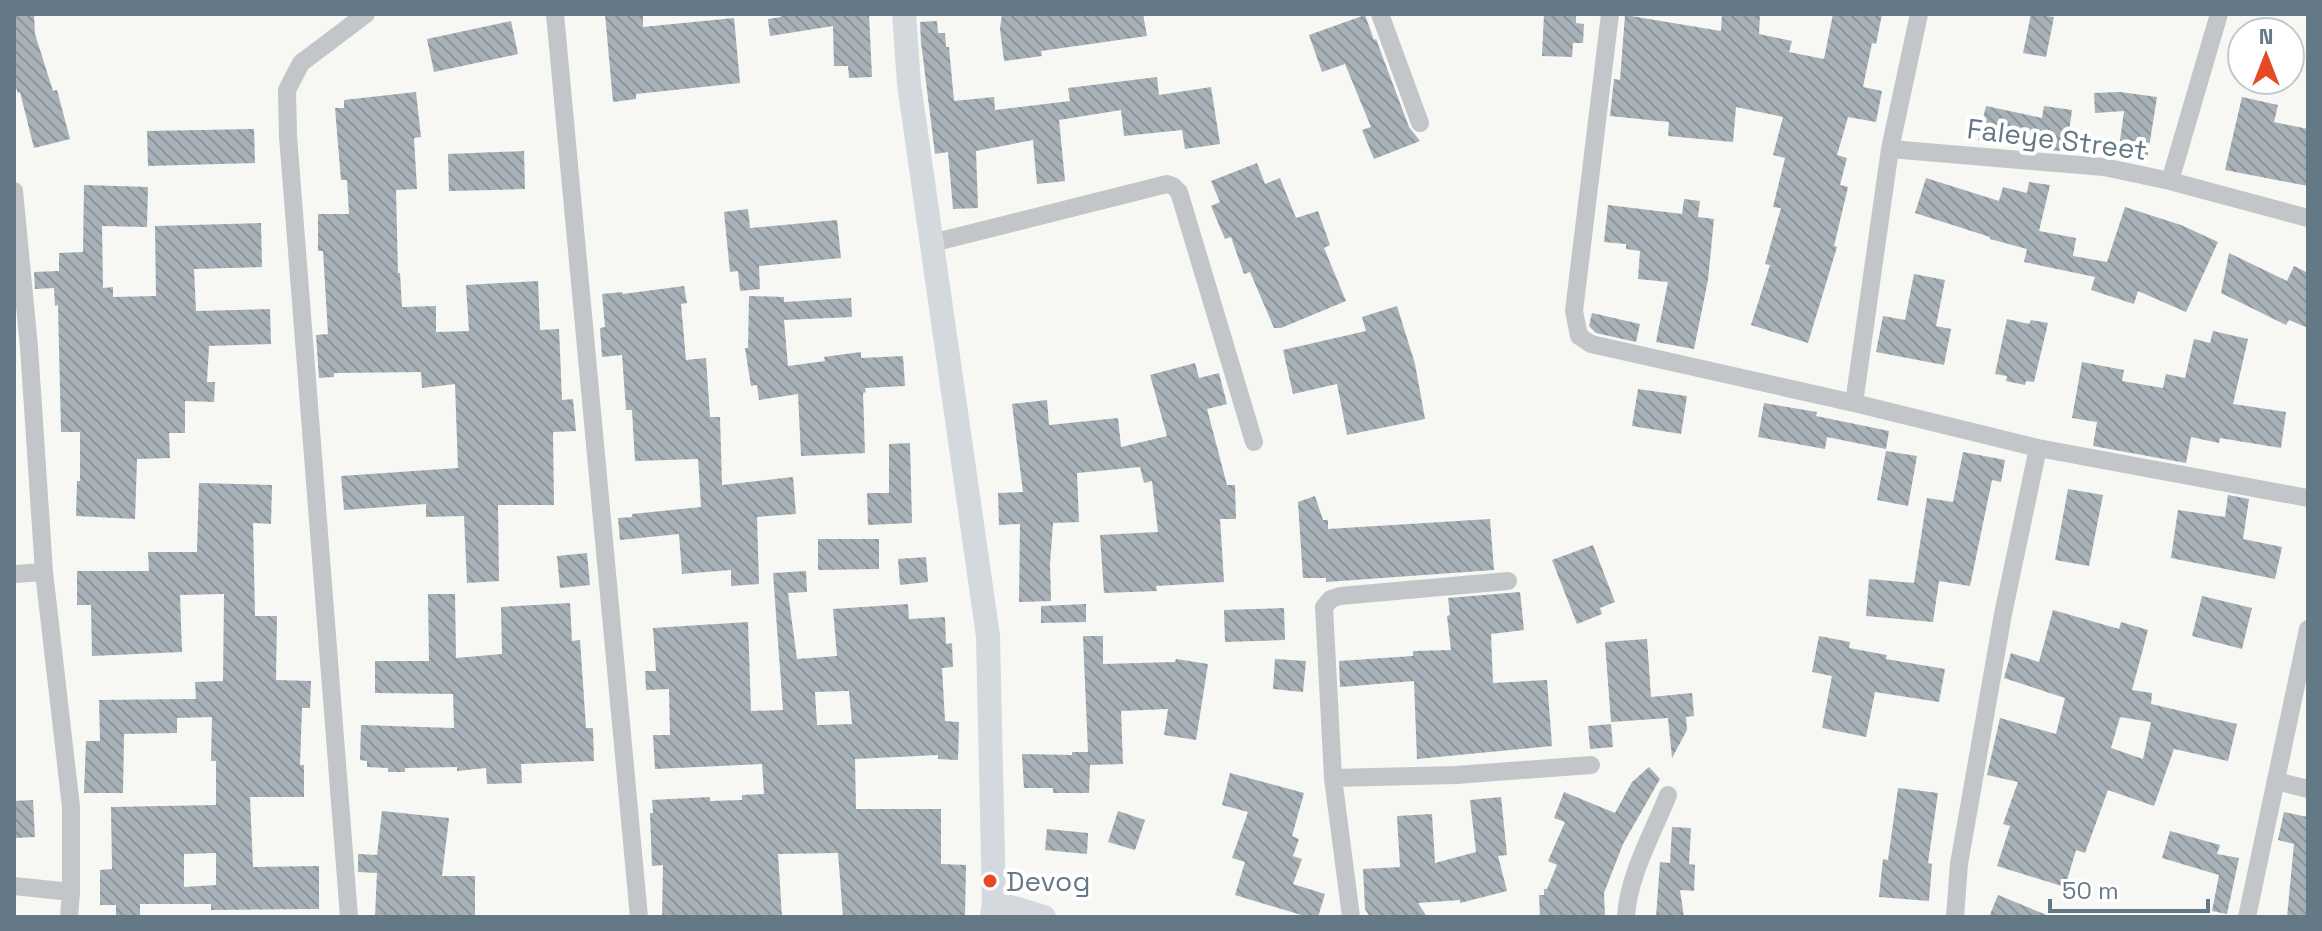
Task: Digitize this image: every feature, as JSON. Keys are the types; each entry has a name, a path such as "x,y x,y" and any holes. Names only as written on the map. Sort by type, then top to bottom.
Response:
{"street":[{"path":"349,917 288,136 287,90 301,63 366,14"},
{"path":"555,14 639,917"},
{"path":"904,14 909,84 988,636 993,910 1044,917"},
{"path":"1380,14 1420,123"},
{"path":"1610,14 1574,311 1579,336 1591,344 2038,448 2308,498"},
{"path":"1854,403 1890,149 1919,14"},
{"path":"2170,181 2219,14"},
{"name":"Faleye Street","path":"1890,149 2104,167 2170,181 2308,218"},
{"path":"932,243 1167,184 1173,186 1179,192 1254,442"},
{"path":"14,191 20,315 44,572 71,807 69,917"},
{"path":"1955,917 1959,864 2000,630 2038,448"},
{"path":"14,574 44,572"},
{"path":"1351,917 1333,778 1324,607 1331,599 1508,581"},
{"path":"2247,917 2308,629"},
{"path":"1333,778 1456,775 1591,765"},
{"path":"2276,781 2308,789"},
{"path":"1626,917 1639,866 1668,795"},
{"path":"14,886 71,892"}],"building":[{"path":"14,14 34,14 35,34 53,91 57,90 70,139 34,148 20,92 14,82"},
{"path":"605,14 643,14 643,27 734,18 740,83 636,94 636,99 613,102"},
{"path":"780,14 869,14 872,77 849,78 848,66 834,66 833,26 770,36 768,19 781,17"},
{"path":"1002,14 1143,14 1147,36 1041,51 1042,56 1004,61 1000,29"},
{"path":"1544,14 1576,14 1576,23 1584,24 1583,43 1573,43 1572,57 1542,56"},
{"path":"1722,14 1760,14 1759,34 1792,41 1789,52 1824,59 1833,14 1882,14 1863,87 1882,91 1876,122 1848,117 1837,155 1847,158 1840,185 1848,187 1834,246 1837,247 1808,343 1751,325 1770,265 1765,264 1781,208 1773,207 1785,158 1773,155 1783,117 1736,107 1733,142 1668,136 1669,122 1610,116 1614,79 1620,80 1625,15 1721,31"},
{"path":"2031,14 2054,17 2046,57 2023,53"},
{"path":"1365,15 1409,127 1420,141 1374,159 1362,130 1371,127 1345,64 1322,72 1309,35"},
{"path":"511,21 518,54 434,72 427,39"},
{"path":"937,21 938,33 945,33 946,47 949,47 954,101 994,97 995,110 1070,101 1068,88 1157,77 1159,95 1211,87 1220,144 1185,149 1182,130 1124,136 1121,110 1059,120 1065,181 1037,184 1033,140 976,151 978,208 953,209 948,152 935,154 921,42 920,22"},
{"path":"416,92 421,137 414,138 417,189 396,190 402,307 436,306 436,332 469,331 466,285 538,281 540,330 559,329 562,400 573,399 576,431 553,432 554,505 498,505 499,581 467,583 464,516 426,517 426,504 344,510 341,476 458,468 455,384 422,388 421,372 334,373 334,377 319,378 316,335 328,334 323,251 318,251 318,214 349,214 347,180 341,180 335,108 344,108 344,100"},
{"path":"2120,92 2157,97 2147,160 2118,155 2124,111 2095,113 2094,93"},
{"path":"2242,97 2278,105 2274,122 2308,129 2308,186 2225,170"},
{"path":"1986,106 2042,118 2044,106 2072,110 2069,132 2063,131 2060,151 2037,149 2038,146 1998,138 1997,143 1978,140"},
{"path":"254,129 255,163 148,166 147,131"},
{"path":"524,151 525,189 449,191 448,154"},
{"path":"1257,163 1265,184 1280,178 1296,218 1318,211 1330,245 1324,248 1346,301 1281,328 1274,328 1250,272 1244,274 1231,237 1225,239 1211,206 1220,202 1211,181"},
{"path":"1926,178 1999,201 2003,187 2027,193 2029,182 2050,185 2039,231 2076,238 2073,256 2107,262 2125,207 2181,225 2218,242 2186,312 2138,291 2134,304 2091,290 2095,277 2024,262 2027,249 1915,213"},
{"path":"84,185 148,187 147,227 102,226 103,288 113,287 113,297 156,296 155,226 261,223 262,267 194,269 196,311 270,309 271,344 209,346 207,382 215,382 214,402 185,401 185,433 169,433 170,458 137,459 135,519 76,516 80,432 61,432 58,305 55,306 54,288 35,289 34,272 59,271 59,253 83,252"},
{"path":"1684,199 1700,201 1698,217 1714,219 1708,280 1694,349 1656,342 1668,282 1638,279 1640,251 1626,249 1626,244 1604,242 1608,205 1682,214"},
{"path":"748,209 750,228 837,220 841,258 759,266 760,289 740,291 738,271 730,272 724,212"},
{"path":"2229,253 2287,281 2294,266 2308,273 2308,328 2289,320 2286,325 2221,293"},
{"path":"1914,274 1945,280 1936,326 1951,329 1944,365 1876,352 1883,316 1905,320"},
{"path":"684,286 687,303 681,304 686,360 706,358 710,417 720,417 722,485 793,477 796,514 757,517 759,584 731,586 731,570 682,574 679,534 620,540 618,518 701,507 698,459 635,461 632,410 626,410 622,355 602,357 600,328 605,327 602,294"},
{"path":"749,296 784,297 784,302 851,298 852,317 784,320 788,366 861,352 861,358 903,356 905,386 865,388 866,392 863,393 865,453 801,456 798,394 759,400 757,385 751,386 745,348 748,348"},
{"path":"1397,306 1415,364 1425,419 1347,435 1337,384 1293,394 1283,350 1366,331 1362,317"},
{"path":"1592,313 1640,324 1636,342 1596,333 1589,326"},
{"path":"2007,319 2029,324 2031,320 2048,323 2034,382 2026,381 2025,385 2006,381 2007,376 1995,374"},
{"path":"2213,331 2248,339 2233,404 2286,412 2281,448 2220,438 2219,443 2191,437 2186,463 2093,446 2097,422 2072,418 2082,362 2124,370 2122,381 2163,388 2166,374 2185,378 2194,339 2210,343"},
{"path":"1195,363 1199,378 1219,373 1227,404 1207,409 1227,485 1235,485 1236,519 1220,519 1224,582 1156,586 1157,591 1104,593 1100,535 1158,532 1152,481 1144,483 1140,467 1077,473 1079,522 1053,523 1051,601 1019,602 1020,524 999,525 998,493 1023,492 1012,404 1047,400 1049,425 1118,418 1121,447 1167,436 1150,375"},
{"path":"1638,389 1687,396 1681,434 1632,426"},
{"path":"1764,403 1817,412 1816,416 1889,431 1886,449 1827,437 1825,449 1758,437"},
{"path":"910,443 912,523 868,525 867,493 889,493 889,444"},
{"path":"1886,451 1917,456 1908,506 1877,500"},
{"path":"1963,452 2005,460 2001,482 1992,480 1970,586 1939,581 1933,622 1866,616 1869,579 1914,583 1927,498 1953,502"},
{"path":"199,483 272,485 271,524 253,523 255,616 277,616 276,680 311,681 310,708 302,708 300,765 304,765 304,797 250,797 253,867 319,866 319,909 211,910 211,904 140,904 140,917 116,917 116,905 100,905 100,870 112,869 111,807 216,805 216,761 211,761 212,717 177,718 177,733 124,734 123,793 84,793 86,741 100,741 99,700 196,699 195,682 223,681 224,594 180,595 182,652 92,656 91,605 77,605 77,571 149,571 148,552 197,552","holes":["216,853 216,885 184,887 184,854"]},
{"path":"2068,489 2103,495 2089,566 2055,560"},
{"path":"2228,495 2249,499 2243,539 2282,547 2275,579 2171,558 2178,510 2225,517"},
{"path":"1315,496 1323,520 1328,520 1328,529 1490,519 1494,570 1326,582 1326,578 1303,578 1298,502"},
{"path":"818,539 879,539 879,569 818,570"},
{"path":"1593,545 1615,602 1600,608 1602,614 1577,624 1552,560"},
{"path":"587,553 590,585 560,588 557,556"},
{"path":"926,557 928,582 900,585 898,559"},
{"path":"806,571 807,592 788,593 797,659 837,656 833,609 908,604 909,619 945,617 946,644 952,643 953,667 942,668 945,721 959,722 958,760 938,759 938,755 855,759 856,809 941,809 941,864 966,865 965,917 843,917 838,853 778,854 782,917 662,917 663,865 652,866 652,800 710,797 710,801 742,800 742,795 764,794 762,764 655,769 653,735 670,735 669,689 646,690 645,671 656,671 653,628 748,622 751,711 783,710 773,573","holes":["849,691 852,724 817,725 815,692"]},
{"path":"1520,592 1524,630 1491,634 1493,683 1547,680 1552,746 1417,759 1414,681 1340,687 1339,661 1413,656 1413,651 1451,650 1448,598"},
{"path":"428,594 455,594 456,658 502,654 501,607 570,603 572,641 580,640 586,728 593,728 594,761 521,764 522,783 487,784 486,768 457,771 457,767 405,768 405,772 388,772 388,768 367,767 367,761 360,760 361,725 454,728 453,694 375,693 375,661 429,661"},
{"path":"2202,596 2252,608 2242,649 2192,636"},
{"path":"1086,604 1086,622 1041,623 1041,606"},
{"path":"1284,608 1285,640 1225,642 1224,610"},
{"path":"2053,610 2119,629 2121,622 2148,630 2132,690 2152,693 2151,704 2237,724 2228,761 2174,749 2154,806 2108,790 2085,853 2076,850 2065,887 1997,866 2010,826 2003,824 2018,782 1987,775 2000,718 2056,734 2065,698 2004,678 2011,653 2039,662","holes":["2120,717 2151,722 2143,759 2111,748"]},
{"path":"1083,636 1103,636 1103,664 1175,662 1176,659 1208,664 1196,740 1164,735 1168,709 1121,711 1123,764 1090,765 1089,793 1053,793 1053,788 1024,788 1022,754 1072,755 1072,752 1088,752"},
{"path":"1819,636 1850,642 1849,648 1887,655 1886,659 1945,669 1939,702 1875,692 1866,737 1822,728 1832,676 1812,672"},
{"path":"1647,639 1651,697 1692,693 1694,716 1686,717 1687,730 1672,758 1668,718 1611,722 1605,642"},
{"path":"1275,659 1306,661 1303,692 1273,689"},
{"path":"1611,724 1613,747 1590,749 1588,726"},
{"path":"1649,767 1660,779 1623,844 1604,893 1605,917 1540,917 1539,895 1544,895 1557,865 1548,861 1565,822 1554,818 1564,792 1615,813 1632,782"},
{"path":"1230,773 1304,793 1292,836 1299,839 1293,856 1302,859 1293,884 1325,894 1318,917 1308,917 1235,895 1245,862 1232,858 1248,812 1222,805"},
{"path":"1898,788 1938,793 1928,863 1932,864 1929,901 1879,897 1883,859 1888,860"},
{"path":"1501,797 1507,855 1498,856 1507,891 1460,903 1460,900 1418,903 1427,917 1370,917 1365,909 1363,869 1400,867 1397,816 1432,814 1435,863 1476,852 1470,800"},
{"path":"33,800 35,837 14,838 14,801"},
{"path":"382,811 449,818 442,876 475,876 475,917 375,917 377,873 358,872 358,854 377,855"},
{"path":"1118,811 1145,820 1135,850 1108,842"},
{"path":"2284,812 2308,817 2308,917 2287,917 2294,844 2278,840"},
{"path":"1672,827 1691,828 1689,864 1695,865 1694,891 1680,890 1684,917 1656,917 1660,862 1670,863"},
{"path":"1047,829 1088,833 1087,854 1045,850"},
{"path":"2170,831 2220,845 2217,854 2239,858 2227,914 2212,911 2219,875 2162,858"},
{"path":"1998,895 2049,916 2049,917 1989,917"}],"place":[{"name":"Devog","path":"990,881"}]}
